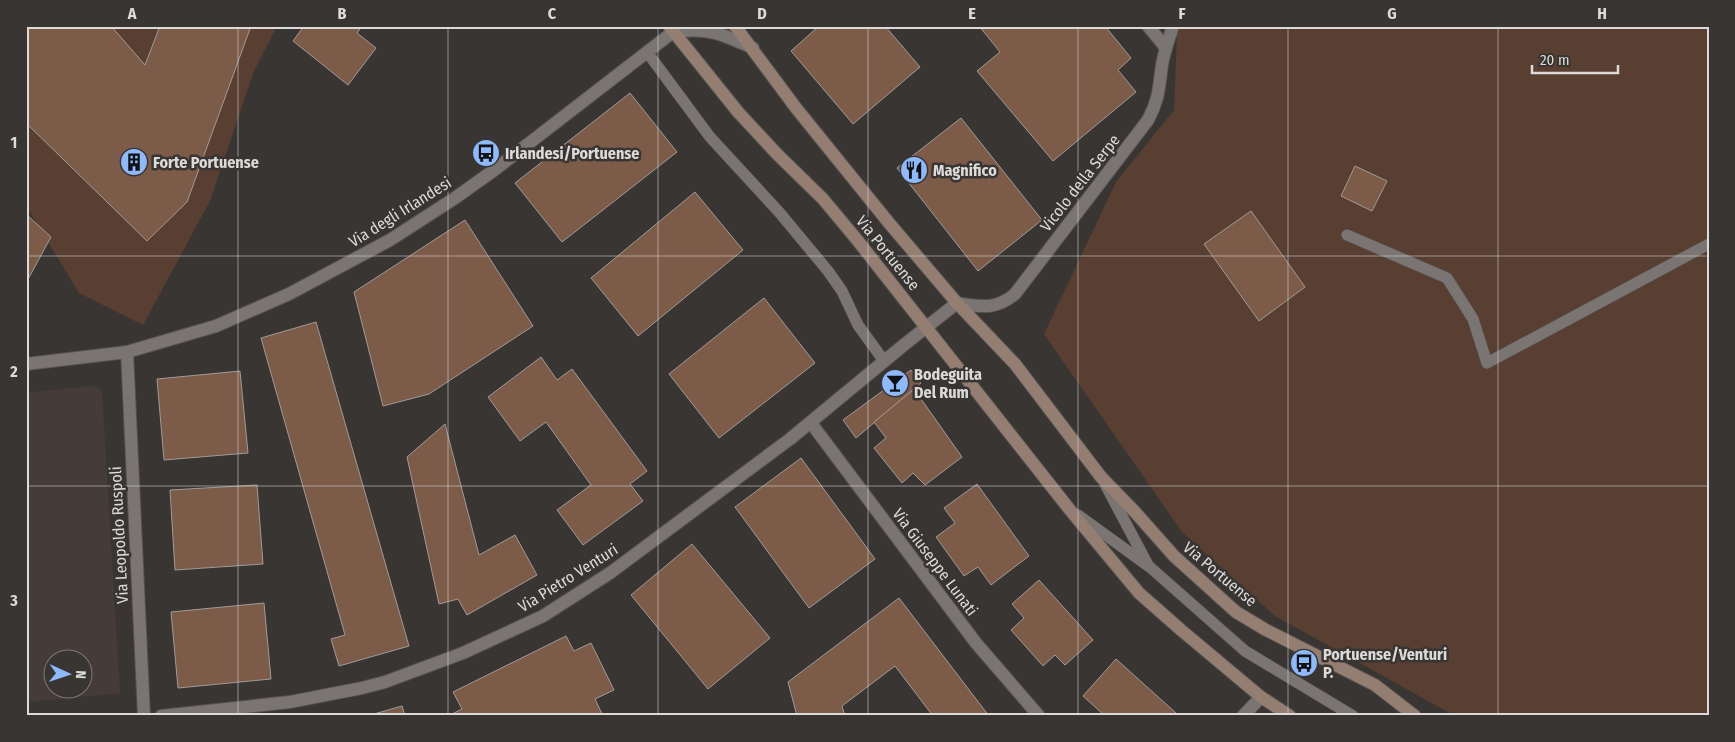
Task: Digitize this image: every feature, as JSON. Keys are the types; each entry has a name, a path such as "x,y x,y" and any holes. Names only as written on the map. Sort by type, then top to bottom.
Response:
{"main road":[{"name":"Via Portuense","path":"736,26 796,108 889,223 957,303 1015,364 1101,477 1174,556 1236,612 1266,630 1374,685 1415,716"},
{"name":"Via Portuense","path":"671,29 738,112 823,199 1070,510 1139,592 1261,697 1290,716"}],"street":[{"path":"1148,26 1166,48"},
{"name":"Vicolo della Serpe","path":"957,303 993,305 1004,303 1016,294 1143,128 1154,110 1166,48 1173,26"},
{"path":"671,29 711,31 753,48"},
{"name":"Via degli Irlandesi","path":"26,364 127,352 190,334 251,312 289,294 390,240 497,168 647,52 671,29"},
{"name":"Via Pietro Venturi","path":"161,716 290,702 385,682 463,653 543,616 610,573 812,423 884,361 957,303"},
{"name":"Via Leopoldo Ruspoli","path":"127,352 144,716"},
{"name":"Via Giuseppe Lunati","path":"812,423 976,643 1039,716"},
{"path":"1243,716 1261,697"}],"lane":[{"path":"647,52 710,137 779,212 828,271 842,291 858,325 884,361"},
{"path":"1347,235 1448,278 1474,319 1487,363 1709,244"},
{"name":"Via Portuense","path":"1101,477 1150,568"},
{"name":"Via Portuense","path":"1070,510 1150,568 1244,651 1353,716"}],"shaded area":[{"name":"Forte Portuense","path":"26,26 277,26 254,71 210,201 143,325 79,293 26,206"},
{"path":"1180,26 1709,26 1709,716 1455,716 1275,616 1182,532 1044,334 1116,182 1174,110 1177,33"},
{"path":"90,386 100,388 102,392 120,693 92,696 92,650 42,650 42,700 47,700 26,702 26,393"}],"building":[{"name":"Forte Portuense","path":"26,26 111,26 145,65 160,26 251,26 187,202 147,241 26,123"},
{"path":"304,26 362,26 357,33 376,48 348,85 293,41"},
{"path":"819,26 885,26 920,67 853,124 791,51"},
{"path":"979,26 1105,26 1131,58 1118,70 1136,92 1053,161 977,71 1000,52"},
{"path":"630,93 677,152 562,242 515,183"},
{"path":"961,118 1042,220 978,271 897,168"},
{"path":"1355,166 1387,181 1372,211 1341,196"},
{"path":"695,192 743,250 638,336 591,278"},
{"path":"1251,211 1305,287 1259,321 1204,244"},
{"path":"26,214 51,237 26,283"},
{"path":"465,220 533,326 429,394 383,406 354,292"},
{"path":"764,298 815,363 719,438 669,374"},
{"path":"316,322 409,646 339,666 331,639 345,635 261,338"},
{"path":"541,357 557,380 572,369 647,471 630,484 643,501 583,545 557,510 591,485 546,422 520,441 488,397"},
{"path":"911,370 921,383 856,438 843,420"},
{"path":"240,371 248,453 164,460 157,379"},
{"path":"914,389 962,457 925,485 913,473 902,483 874,448 886,438 874,422"},
{"path":"445,424 479,555 515,535 537,575 467,615 458,599 439,604 407,457"},
{"path":"801,458 875,559 809,608 735,507"},
{"path":"977,484 1029,556 991,585 978,567 964,576 936,537 955,523 944,508"},
{"path":"257,485 263,564 175,570 170,490"},
{"path":"692,544 770,638 708,689 631,595"},
{"path":"1039,580 1093,640 1065,665 1055,655 1043,666 1011,630 1024,618 1012,604"},
{"path":"899,598 989,716 933,716 895,666 842,706 845,716 797,716 788,682"},
{"path":"264,603 271,679 178,688 171,612"},
{"path":"566,636 574,651 591,643 614,690 595,699 603,716 448,716 462,709 453,692"},
{"path":"1116,659 1176,713 1174,716 1105,716 1083,696"},
{"path":"402,706 405,716 367,716"}],"place":[{"name":"Irlandesi/Portuense","path":"486,153"},
{"name":"Forte Portuense","path":"134,162"},
{"name":"Magnifico","path":"914,170"},
{"name":"Bodeguita Del Rum","path":"895,383"},
{"name":"Portuense/Venturi P.","path":"1304,663"}]}
